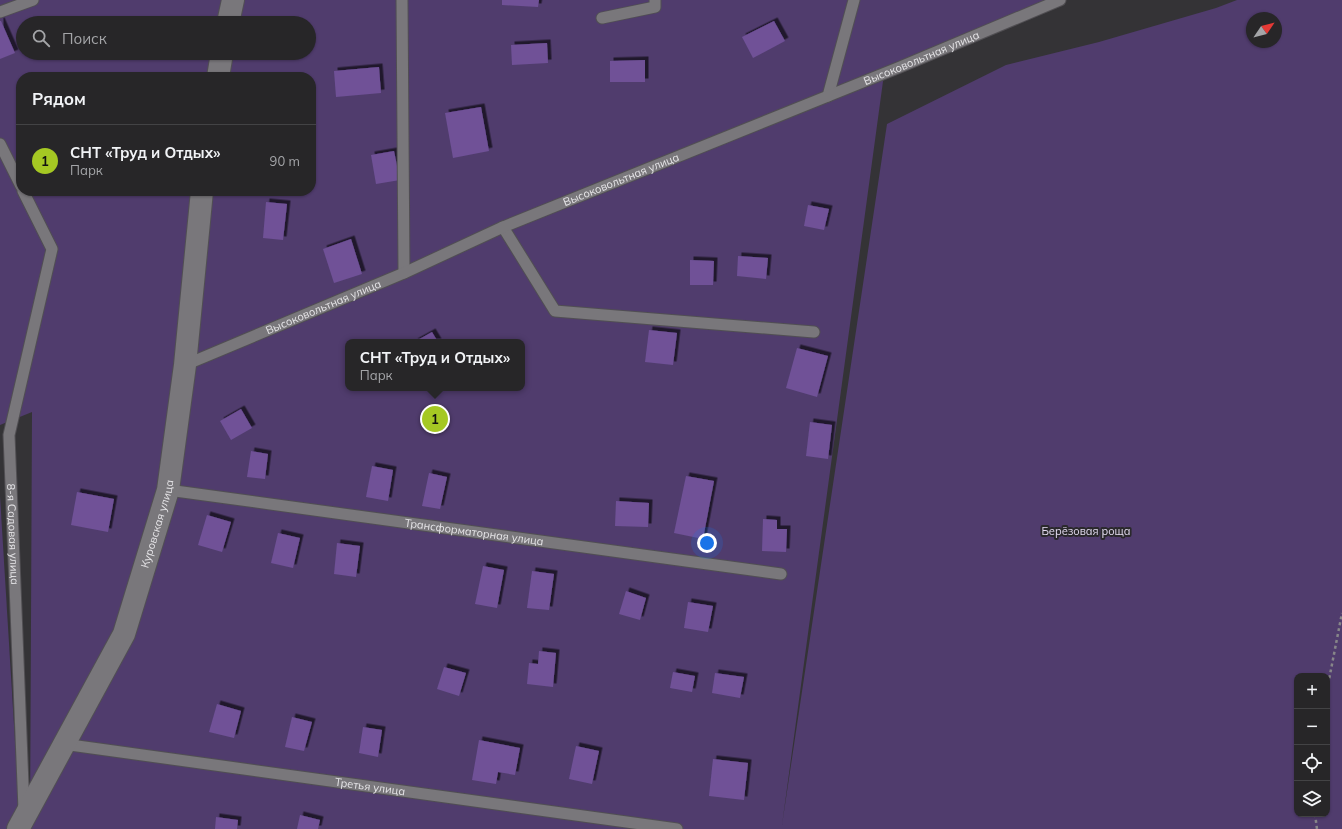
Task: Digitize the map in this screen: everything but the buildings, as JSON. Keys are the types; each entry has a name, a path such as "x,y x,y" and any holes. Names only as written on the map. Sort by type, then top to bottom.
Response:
{"street":[{"path":"230,16 233,0"},
{"path":"219,72 221,60"},
{"name":"Куровская улица","path":"21,823 124,634 168,490 185,365 202,196"}],"lane":[{"path":"0,12 33,0"},
{"path":"402,0 404,273"},
{"path":"602,18 654,7 654,0"},
{"path":"828,96 854,0"},
{"name":"Высоковольтная улица","path":"185,365 404,273 503,227 900,67 1060,0"},
{"path":"0,144 16,176"},
{"name":"8-я Садовая улица","path":"21,823 4,437 52,249 26,196"},
{"path":"503,227 555,311 814,332"},
{"name":"Трансформаторная улица","path":"168,490 781,574"},
{"name":"Третья улица","path":"63,744 677,829"}],"path":[{"path":"1330,675 1342,613"},
{"path":"1315,817 1317,829"}],"green space":[{"name":"Берёзовая роща","path":"0,0 1066,0 884,74 782,825 887,124 1006,65 1099,42 1216,8 1237,0 1342,0 1342,829 30,829 32,412 0,425"},
{"path":"0,496 19,807 8,829 0,829"}],"place":[{"name":"СНТ «Труд и Отдых»","path":"435,419"}]}
